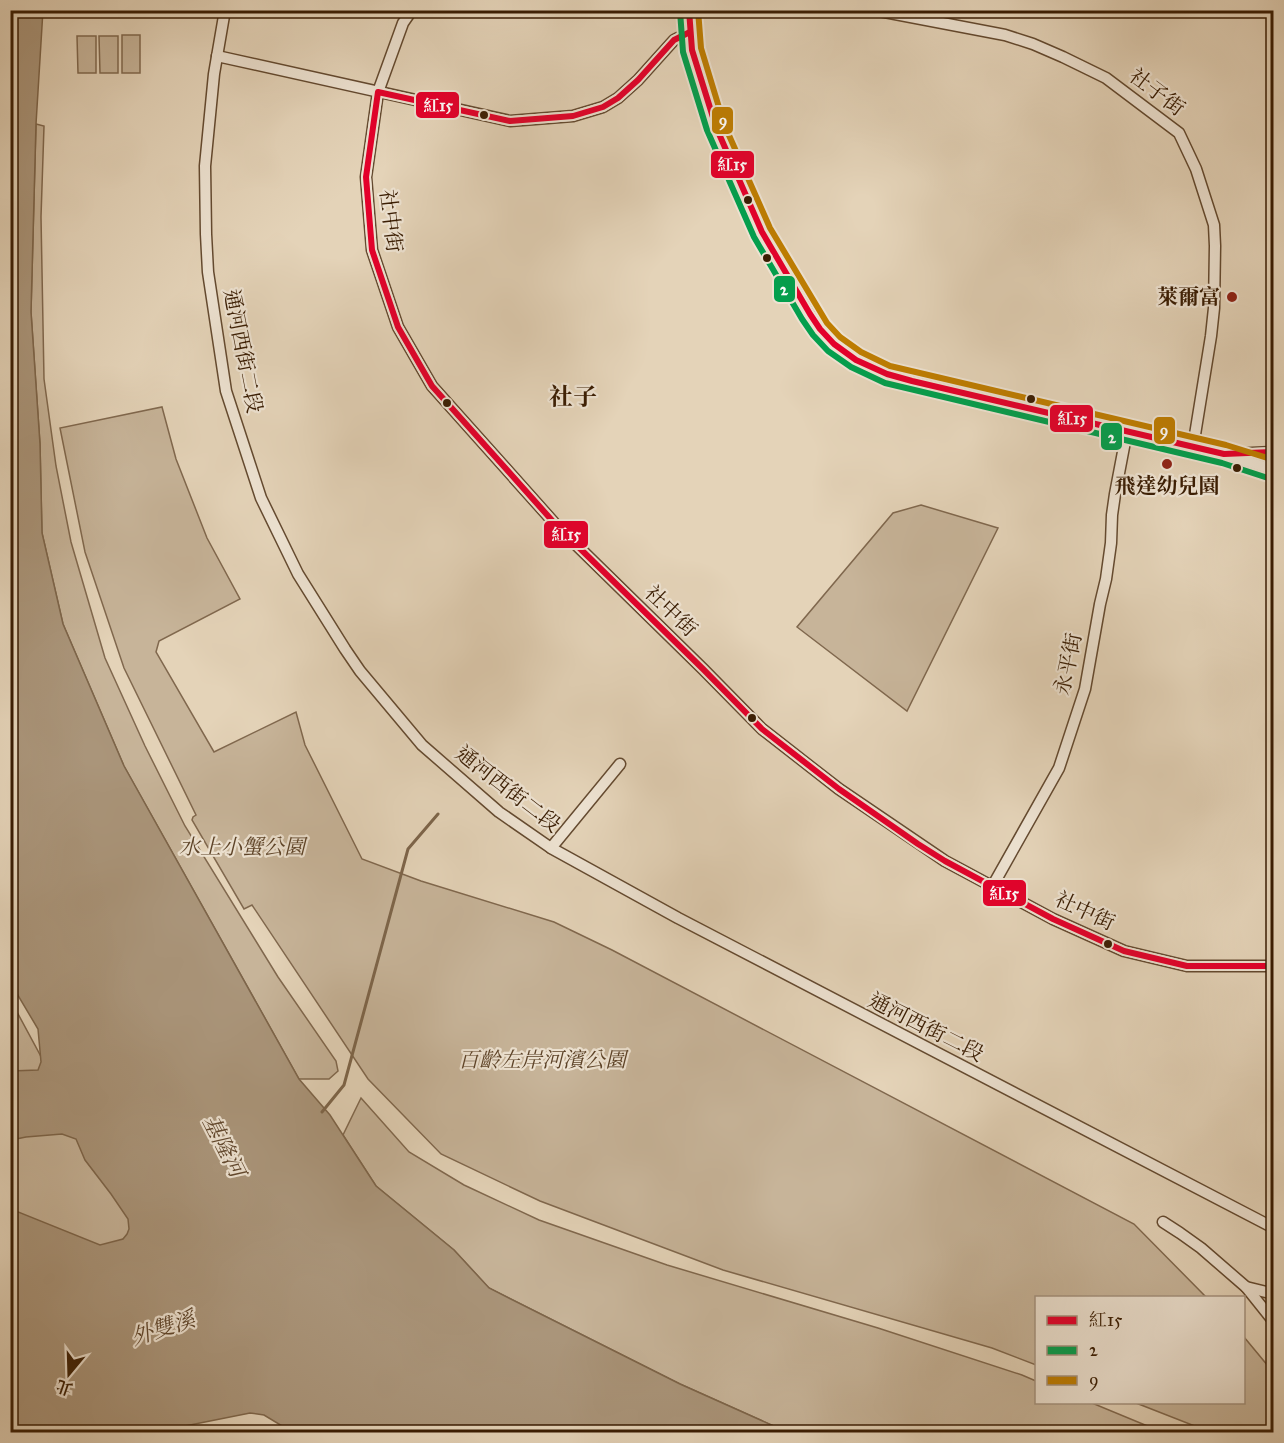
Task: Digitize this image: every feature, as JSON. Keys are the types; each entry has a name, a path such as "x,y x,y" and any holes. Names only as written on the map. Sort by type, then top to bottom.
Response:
{"street":[{"name":"通河西街二段","path":"225,10 213,74 205,166 208,272 226,392 261,498 298,574 360,671 422,745 499,812 551,848 696,928 1274,1228"},
{"name":"社中街","path":"412,10 403,23 378,92 366,177 372,250 398,327 432,386 557,526 762,729 838,789 945,861 1053,919 1124,951 1187,966 1274,966"},
{"path":"689,10 692,50 716,127 762,232 819,329 834,344 856,360 887,374 1224,454 1274,470"},
{"name":"社子街","path":"874,10 1005,35 1033,44 1107,78 1179,133 1196,169 1214,225 1215,246 1211,336 1192,447"},
{"path":"217,56 510,121 573,116 603,107 618,98 639,80 674,40 690,32"},
{"name":"永平街","path":"992,887 1059,768 1084,689 1106,579 1112,515 1127,431"},
{"path":"1224,454 1274,452"},
{"path":"551,848 620,764"},
{"path":"1163,1222 1201,1248 1246,1287 1274,1322"},
{"path":"1246,1287 1274,1294"}],"green space":[{"path":"122,35 140,35 140,73 122,73"},
{"path":"77,36 96,36 96,73 78,73"},
{"path":"99,36 118,36 118,73 100,73"},
{"path":"36,124 44,126 41,217 44,379 56,466 71,542 105,658 185,826 278,977 336,1061 338,1071 329,1079 299,1079 124,766 63,624 42,533 40,444 31,312"},
{"name":"百齡左岸河濱公園","path":"162,407 176,459 207,538 240,599 159,641 156,652 214,752 296,712 305,745 362,859 421,881 554,922 612,950 1134,1224 1205,1296 1035,1296 1035,1365 992,1348 723,1270 540,1201 441,1154 368,1079 252,905 244,909 192,820 196,815 124,668 85,552 60,428"},
{"path":"921,505 998,528 907,711 797,627 893,513"},
{"path":"10,999 135,1231 117,1243 95,1250 11,1223"},
{"path":"361,1098 409,1152 464,1185 539,1220 667,1265 878,1328 1022,1375 1035,1381 1035,1404 1094,1404 1162,1432 787,1432 680,1384 489,1288 454,1250 376,1186 343,1135"},
{"path":"1245,1338 1273,1372 1273,1432 1210,1432 1139,1404 1245,1404"}],"water":[{"path":"43,10 36,124 31,312 40,444 42,533 63,624 124,766 299,1079 330,1115 376,1186 454,1250 489,1288 680,1384 787,1432 292,1432 264,1415 250,1413 155,1432 11,1432 11,1209 100,1245 123,1239 129,1229 128,1219 85,1160 76,1139 62,1134 11,1140 11,1071 38,1070 41,1062 38,1029 10,982 10,11"}],"waterway":[{"path":"322,1112 344,1085 408,849 438,814"}],"transit line":[{"name":"紅15","path":"689,10 692,50 716,127 762,232 810,314 834,344 856,360 887,374 912,381 1224,454 1274,452"},
{"name":"9","path":"698,10 701,48 724,124 770,228 827,323 840,337 861,352 890,366 1226,445 1274,460"},
{"name":"2","path":"680,11 683,52 707,130 754,237 802,319 828,351 851,367 885,383 1222,463 1271,479"},
{"name":"紅15","path":"690,32 674,40 638,80 618,98 603,107 573,116 510,121 378,92 366,177 372,250 398,327 432,386 557,526 762,729 839,789 918,844 1053,919 1124,951 1187,966 1274,966"}],"place":[{"name":"萊爾富","path":"1232,297"},
{"name":"飛達幼兒園","path":"1167,464"}],"district":[{"name":"社子","path":"573,397"}],"park label":[{"name":"水上小蟹公園","path":"242,847"}],"water label":[{"name":"基隆河","path":"224,1146"},
{"name":"外雙溪","path":"163,1328"}]}
